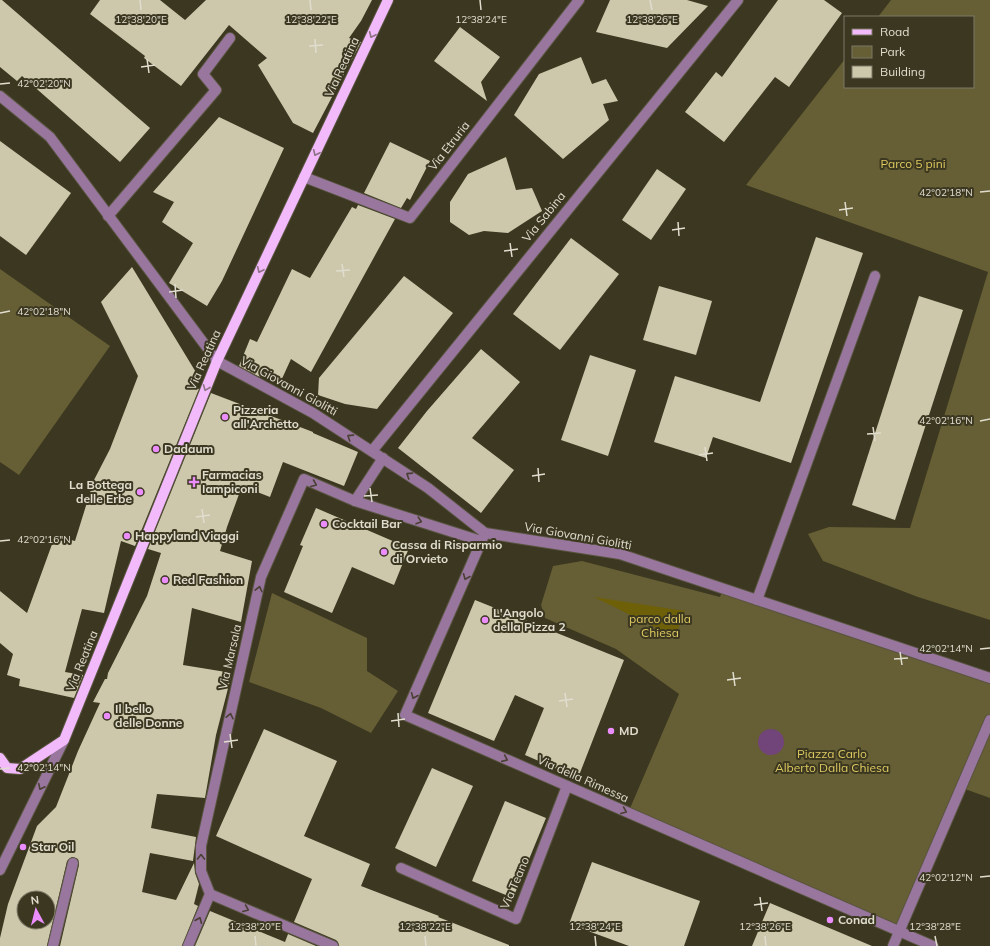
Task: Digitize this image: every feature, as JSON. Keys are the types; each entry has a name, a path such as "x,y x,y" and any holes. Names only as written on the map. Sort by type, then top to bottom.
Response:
{"main road":[{"name":"Via Reatina","path":"64,740 217,361 388,0"},
{"path":"0,758 7,768 20,769 64,740"}],"street":[{"name":"Via Etruria","path":"304,177 410,218 579,0"},
{"name":"Via Sabina","path":"372,451 738,0"},
{"path":"108,216 216,90 203,74 230,38"},
{"path":"0,96 50,137 217,361"},
{"path":"757,600 875,276"},
{"name":"Via Giovanni Giolitti","path":"217,361 313,413 383,458 428,488 483,537 620,554 990,678"},
{"path":"383,458 355,500 483,537"},
{"name":"Via Marsala","path":"210,894 200,871 201,846 261,577 304,479 355,500"},
{"name":"Via della Rimessa","path":"483,537 405,715 933,946"},
{"path":"894,946 990,720"},
{"path":"0,870 64,740"},
{"name":"Via Teano","path":"400,868 516,919 567,786"},
{"path":"53,946 73,863"},
{"path":"188,946 210,894 333,946"}],"green space":[{"name":"Parco 5 pini","path":"891,0 990,0 990,620 918,597 823,561 808,534 829,527 910,528 988,272 746,185 844,60 844,88 974,88 974,16 879,16"},
{"path":"0,269 110,346 19,475 0,462"},
{"name":"Piazza Carlo Alberto Dalla Chiesa","path":"582,561 720,597 723,589 990,678 990,798 962,788 900,932 628,813 679,694 616,649 545,618 541,605 553,566"},
{"path":"272,593 367,638 367,671 398,691 371,733 321,708 249,682"},
{"name":"parco dalla Chiesa","path":"594,597 685,611 675,637"}],"shaded area":[{"path":"771,729 781,732 784,742 781,752 771,755 761,752 758,742 761,732"}],"building":[{"path":"0,0 2,0 150,128 120,162 22,76 17,81 0,67"},
{"path":"100,0 160,0 185,20 206,0 372,0 361,21 349,38 361,42 313,133 293,123 258,65 267,58 229,25 181,86 90,14"},
{"path":"610,0 687,0 708,6 667,48 596,32"},
{"path":"778,0 824,0 842,13 789,87 775,77 724,142 685,112 716,72 722,77"},
{"path":"460,27 500,57 481,82 487,101 434,61"},
{"path":"581,57 592,84 606,79 618,101 603,104 609,120 563,159 514,115 539,74"},
{"path":"219,117 284,148 222,281 207,306 169,283 193,243 162,222 174,202 153,192"},
{"path":"0,141 71,193 26,255 0,236"},
{"path":"390,142 430,161 410,200 407,198 401,208 364,193"},
{"path":"506,157 516,190 532,188 542,211 508,233 484,231 469,235 450,222 450,202 468,174"},
{"path":"657,169 686,189 651,240 622,220"},
{"path":"358,205 395,219 311,372 291,359 280,383 258,376 239,366 250,339 257,342 292,269 310,278 352,207 356,209"},
{"path":"816,237 863,253 791,463 713,437 706,458 654,442 675,376 760,402"},
{"path":"571,238 619,274 560,350 513,314"},
{"path":"132,267 197,374 193,387 199,389 135,546 121,541 104,613 82,609 65,672 83,675 74,698 19,686 20,679 7,675 13,654 0,643 0,591 27,613 55,536 75,541 94,480 110,449 138,376 101,302"},
{"path":"404,276 453,313 377,409 345,404 318,395 319,378"},
{"path":"659,286 712,301 696,355 643,340"},
{"path":"919,296 963,310 895,520 852,505"},
{"path":"481,349 520,382 472,438 514,470 481,513 398,448 427,411"},
{"path":"590,355 636,370 608,456 561,440"},
{"path":"211,393 313,432 358,452 344,486 283,462 270,497 242,486 220,551 252,561 241,622 192,608 183,665 232,673 216,735 205,798 157,794 151,828 196,837 193,861 150,853 142,892 176,900 194,863 195,873 199,884 194,904 198,906 182,946 60,946 79,865 78,859 72,857 67,861 56,908 56,890 16,890 16,930 51,930 47,946 0,946 0,938 8,904 37,826 56,807 78,751 100,703 93,702 105,679 107,679 108,673 147,596 161,553 148,549"},
{"path":"316,508 409,548 394,585 352,567 332,613 284,592 303,546 300,545"},
{"path":"475,600 624,660 578,778 525,755 544,708 515,695 494,741 428,713"},
{"path":"264,729 337,761 304,836 370,864 361,886 439,916 438,917 509,946 339,946 336,940 294,922 312,879 216,836"},
{"path":"432,768 473,786 436,867 395,848"},
{"path":"505,801 546,818 513,898 472,881"},
{"path":"592,862 700,901 684,946 629,946 569,924"},
{"path":"770,903 872,946 752,946"},
{"path":"210,911 285,942 288,934 316,946 195,946"}],"place":[{"name":"Pizzeria all'Archetto","path":"225,417"},
{"name":"Dadaum","path":"156,449"},
{"name":"Farmacias Iampiconi","path":"194,482"},
{"name":"La Bottega delle Erbe","path":"140,492"},
{"name":"Cocktail Bar","path":"324,524"},
{"name":"Happyland Viaggi","path":"127,536"},
{"name":"Cassa di Risparmio di Orvieto","path":"384,552"},
{"name":"Red Fashion","path":"165,580"},
{"name":"L'Angolo della Pizza 2","path":"485,620"},
{"name":"Il bello delle Donne","path":"107,716"},
{"name":"MD","path":"611,731"},
{"name":"Star Oil","path":"23,847"},
{"name":"Conad","path":"830,920"}]}
